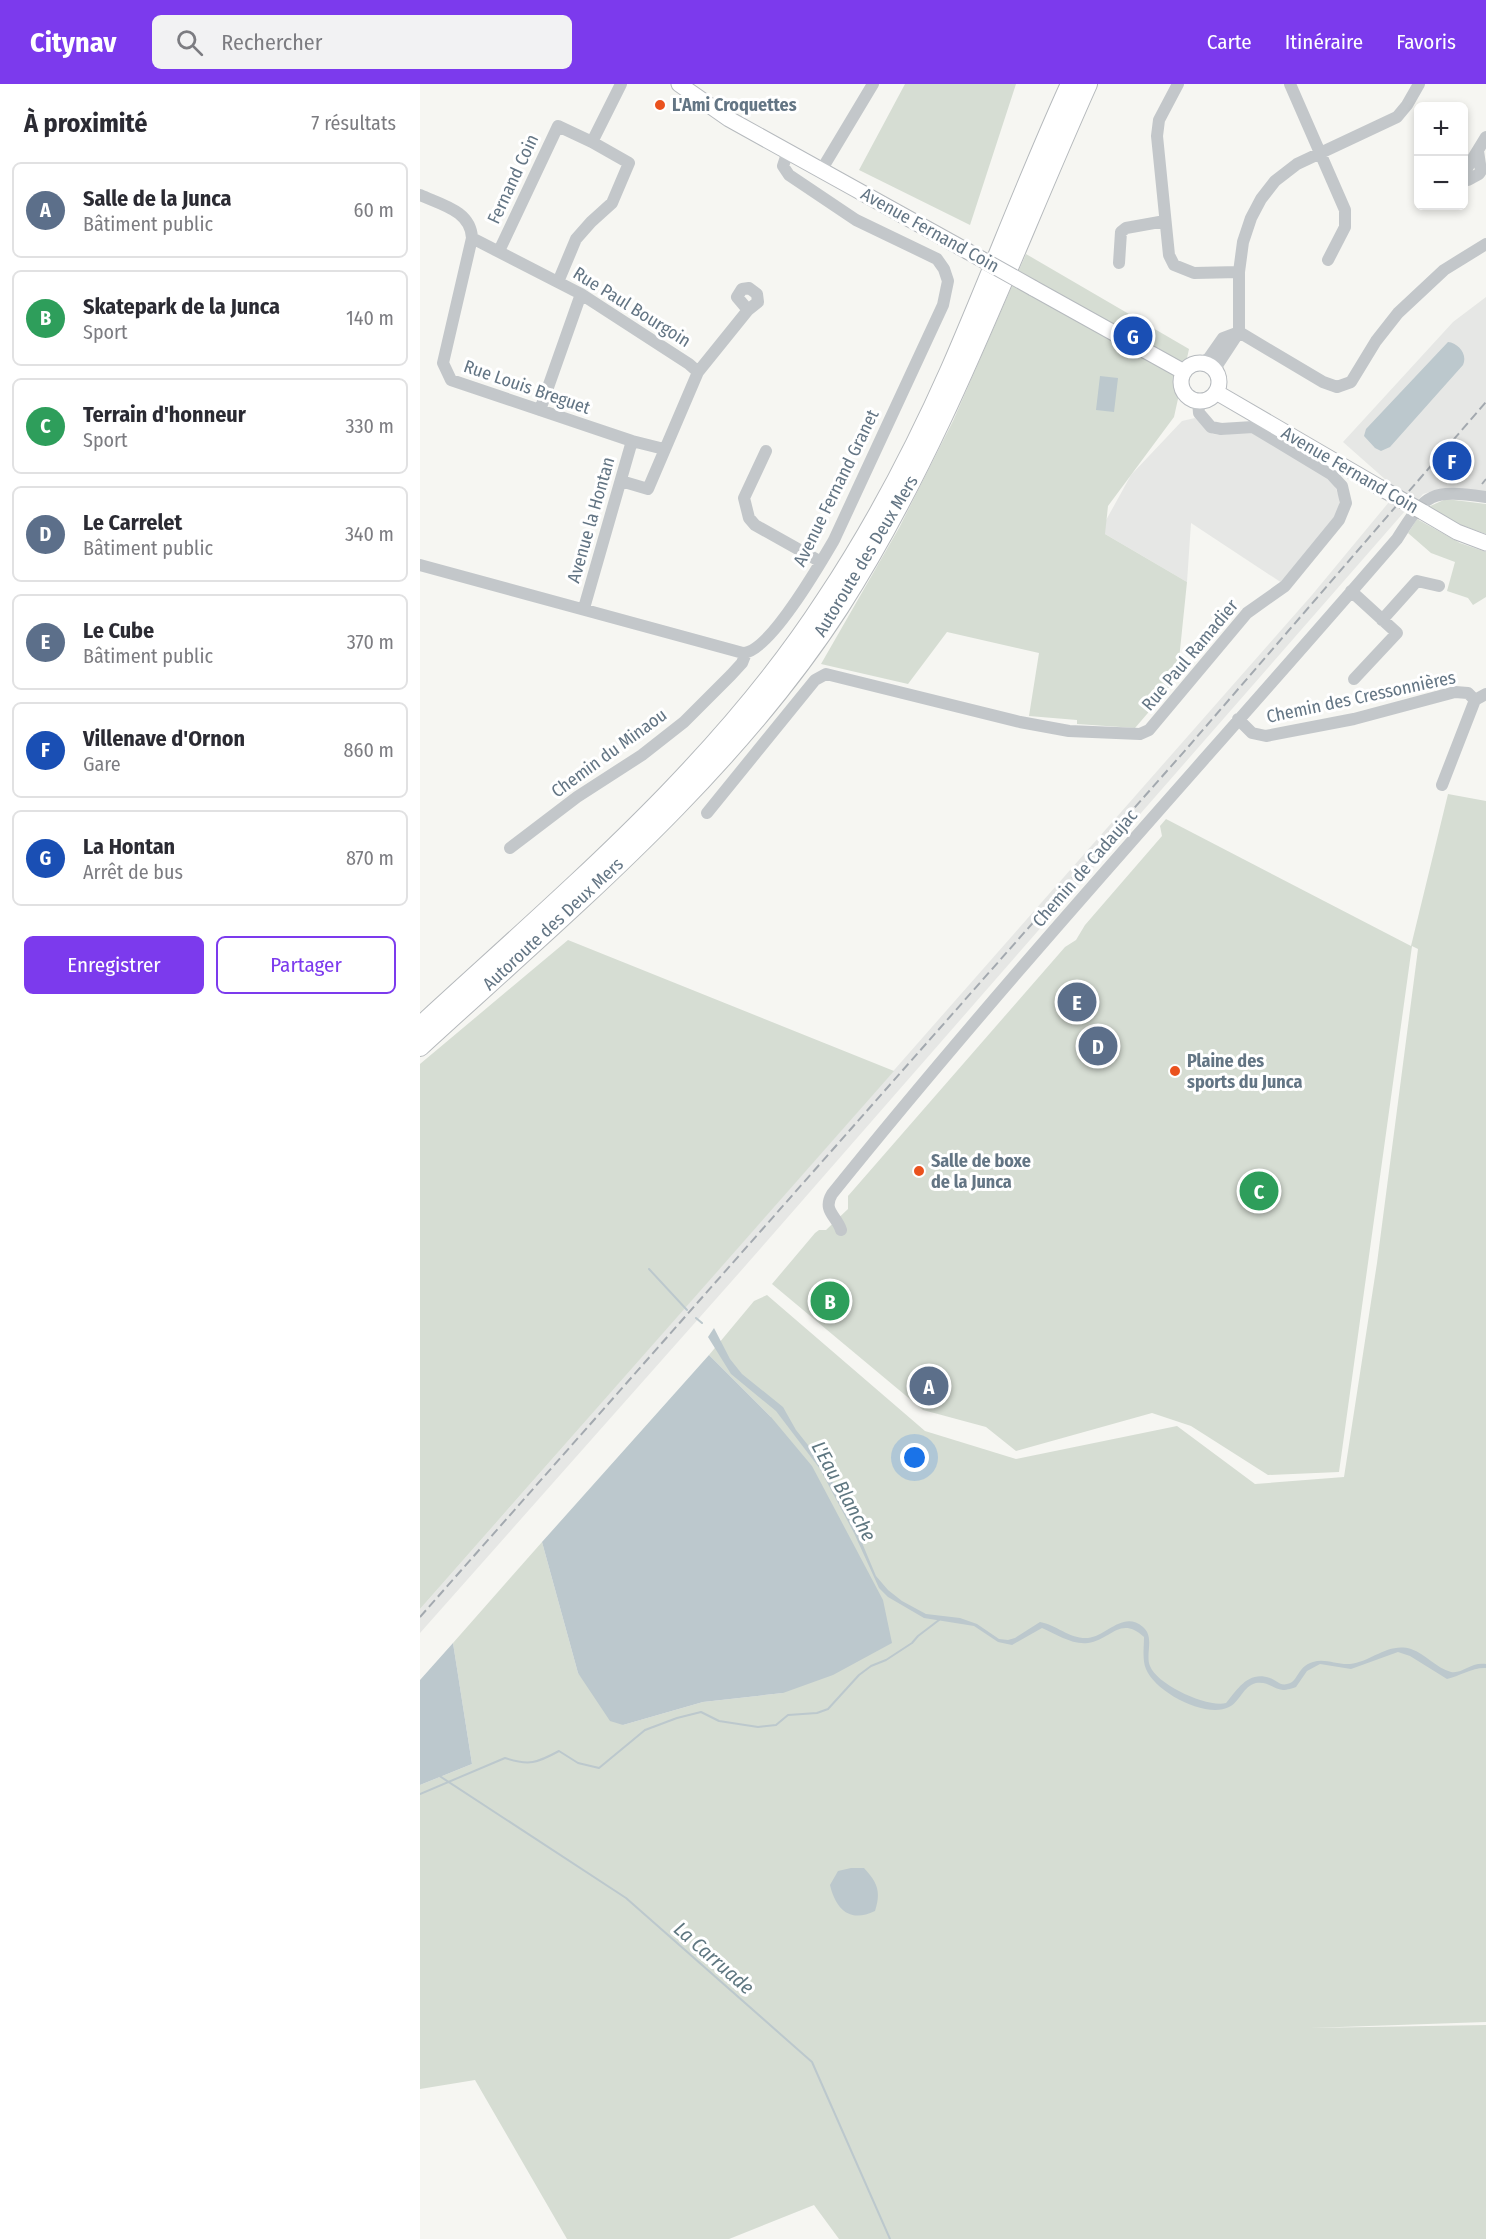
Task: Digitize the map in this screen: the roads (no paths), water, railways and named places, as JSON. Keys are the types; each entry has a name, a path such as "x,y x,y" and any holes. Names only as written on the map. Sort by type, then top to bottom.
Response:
{"highway":[{"name":"Autoroute des Deux Mers","path":"420,1026 585,874 697,761 766,682 825,601 868,529 948,372 1070,84"},
{"name":"Autoroute des Deux Mers","path":"420,1047 597,884 712,769 781,689 838,609 885,532 929,448 967,367 1088,84"}],"main road":[{"name":"Avenue Fernand Coin","path":"679,84 729,119 1184,372"},
{"path":"1202,363 1216,372 1219,382 1216,392 1208,399 1198,401 1190,398 1184,392 1181,383 1184,372 1191,365 1202,363"},
{"name":"Avenue Fernand Coin","path":"1216,392 1457,532 1486,543"}],"street":[{"path":"592,142 621,84"},
{"path":"822,169 873,84"},
{"path":"1178,84 1159,120 1157,136 1169,255 1174,265 1194,273 1239,272"},
{"path":"1290,84 1345,210 1346,227 1328,260"},
{"path":"1216,372 1218,364 1239,332 1239,272 1243,242 1261,199 1275,181 1297,164 1397,117 1419,84"},
{"name":"Fernand Coin","path":"499,251 558,126 592,142 629,163 612,203 576,239 558,282"},
{"path":"1478,151 1486,137"},
{"name":"Avenue Fernand Granet","path":"746,653 760,646 775,629 834,540 943,305 948,281 942,266 933,256 856,220 789,176 783,166 788,152"},
{"path":"420,195 463,214 471,226 472,238"},
{"path":"1119,263 1121,232 1126,228 1166,221"},
{"name":"Rue Paul Bourgoin","path":"472,238 580,294 698,372 648,489 621,481"},
{"name":"Rue Louis Breguet","path":"472,238 443,363 451,380 632,441 664,448"},
{"path":"1239,332 1323,382 1337,387 1351,382 1376,341 1398,313 1444,270 1486,244"},
{"path":"540,410 580,294"},
{"path":"698,372 748,310"},
{"path":"1202,363 1209,358 1223,338 1239,332"},
{"name":"Rue Paul Ramadier","path":"707,813 815,680 826,674 1020,722 1059,729 1140,734 1149,730 1242,618 1285,586 1339,520 1346,503 1342,486 1331,474 1253,427 1221,429 1211,427 1199,413 1198,401"},
{"name":"Avenue la Hontan","path":"584,608 632,441"},
{"path":"766,451 744,498 749,518 755,525 821,562"},
{"name":"Chemin de Cadaujac","path":"841,1230 829,1210 832,1194 950,1053 1238,719 1352,591 1397,538 1417,507 1430,497 1437,495 1486,497"},
{"path":"420,565 746,653"},
{"path":"1382,620 1417,581 1439,586"},
{"path":"1352,591 1397,633 1354,679"},
{"name":"Chemin du Minaou","path":"510,848 578,797 642,755 684,722 742,663 746,653"},
{"name":"Chemin des Cressonnières","path":"1238,719 1252,733 1266,736 1354,719 1455,692 1481,697 1442,786"}],"waterway":[{"name":"L'Eau Blanche","path":"649,1269 687,1310"},
{"name":"L'Eau Blanche","path":"696,1318 702,1323"},
{"name":"L'Eau Blanche","path":"420,1794 505,1758 520,1762 533,1762 559,1751 578,1763 599,1768 645,1730 701,1712 719,1721 758,1727 776,1725 788,1715 817,1713 828,1709 859,1675 912,1643 939,1620"},
{"name":"La Carruade","path":"438,1775 626,1898 812,2062 890,2239"}],"railway":[{"path":"420,1617 1189,746 1486,402"},
{"path":"1482,484 1486,479"}],"place":[{"name":"L'Ami Croquettes","path":"660,105"},
{"name":"La Hontan","path":"1133,336"},
{"name":"Villenave d'Ornon","path":"1452,461"},
{"name":"Le Cube","path":"1077,1002"},
{"name":"Le Carrelet","path":"1098,1046"},
{"name":"Plaine des sports du Junca","path":"1175,1071"},
{"name":"Salle de boxe de la Junca","path":"919,1171"},
{"name":"Terrain d'honneur","path":"1259,1191"},
{"name":"Skatepark de la Junca","path":"830,1301"},
{"name":"Salle de la Junca","path":"929,1386"}]}
